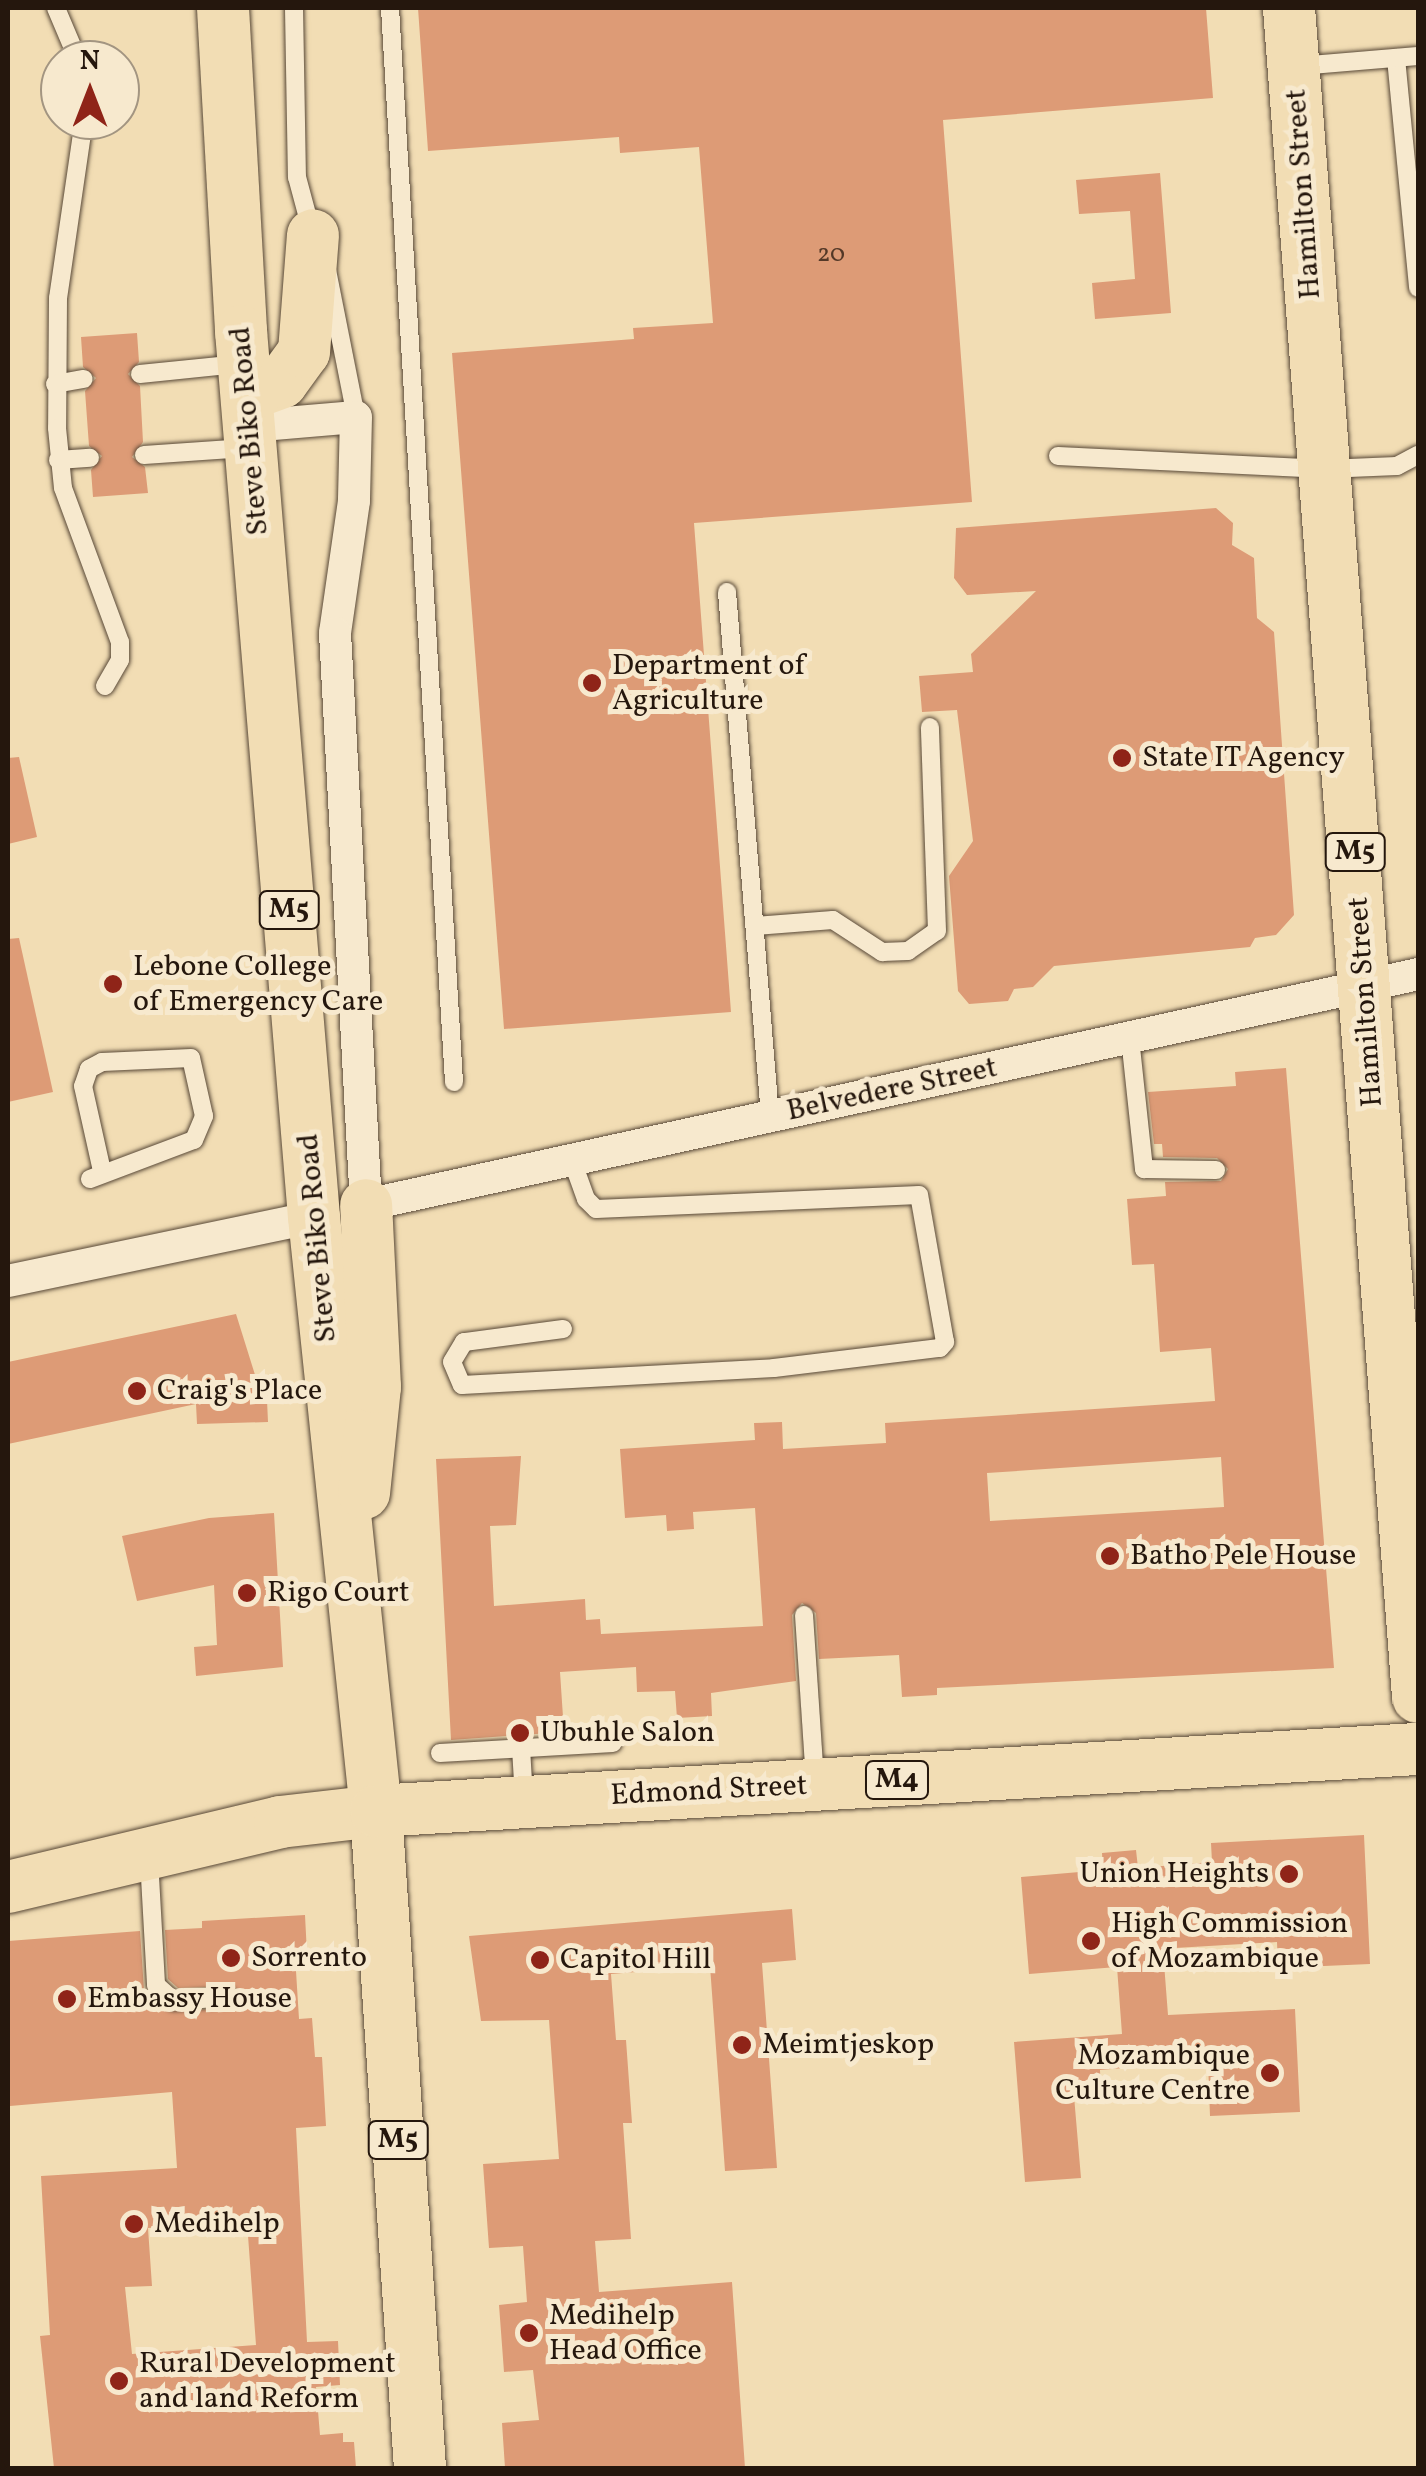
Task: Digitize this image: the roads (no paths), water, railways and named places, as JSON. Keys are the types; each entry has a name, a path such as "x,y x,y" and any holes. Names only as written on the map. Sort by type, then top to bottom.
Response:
{"main road":[{"name":"Steve Biko Road","path":"223,8 248,408 314,1216 376,1811 420,2468"},
{"name":"Hamilton Street","path":"1289,8 1418,1697"},
{"path":"248,408 282,382 304,352 313,236"},
{"path":"350,1568 375,1387 366,1205"},
{"name":"Edmond Street","path":"8,1887 280,1822 376,1811 1418,1748"}],"street":[{"path":"248,408 356,417 354,500 335,632 366,1205"},
{"name":"Belvedere Street","path":"366,1205 1418,974"},
{"path":"8,1281 314,1216"}],"lane":[{"path":"56,8 70,40"},
{"path":"294,8 297,177 313,236 335,293 356,417"},
{"path":"390,8 454,1082"},
{"path":"1294,66 1418,56"},
{"path":"1396,58 1418,288"},
{"path":"81,140 58,298 58,460 120,642 120,660 106,686"},
{"path":"140,374 248,408"},
{"path":"55,384 84,379"},
{"path":"144,455 248,408"},
{"path":"1058,456 1326,469 1417,463"},
{"path":"58,460 90,458"},
{"path":"727,592 770,1116"},
{"path":"755,926 833,920 882,952 908,952 937,931 930,728"},
{"path":"1130,1038 1144,1169 1216,1170"},
{"path":"191,1058 204,1116 194,1140 96,1175 83,1086 89,1069 102,1062 191,1058"},
{"path":"563,1329 464,1342 452,1362 462,1385 774,1368 940,1348 945,1342 919,1195 596,1209 586,1199 572,1160"},
{"path":"804,1615 815,1785"},
{"path":"440,1753 613,1743"},
{"path":"521,1748 524,1802"},
{"path":"149,1853 156,1984 174,2001 229,1997"}],"place":[{"name":"Department of Agriculture","path":"592,683"},
{"name":"State IT Agency","path":"1122,758"},
{"name":"Lebone College of Emergency Care","path":"113,984"},
{"name":"Craig's Place","path":"137,1391"},
{"name":"Batho Pele House","path":"1110,1556"},
{"name":"Rigo Court","path":"247,1593"},
{"name":"Ubuhle Salon","path":"520,1733"},
{"name":"Union Heights","path":"1289,1874"},
{"name":"High Commission of Mozambique","path":"1091,1941"},
{"name":"Sorrento","path":"231,1958"},
{"name":"Capitol Hill","path":"540,1960"},
{"name":"Embassy House","path":"67,1999"},
{"name":"Meimtjeskop","path":"742,2045"},
{"name":"Mozambique Culture Centre","path":"1270,2073"},
{"name":"Medihelp","path":"134,2224"},
{"name":"Medihelp Head Office","path":"529,2333"},
{"name":"Rural Development and land Reform","path":"119,2381"}]}
